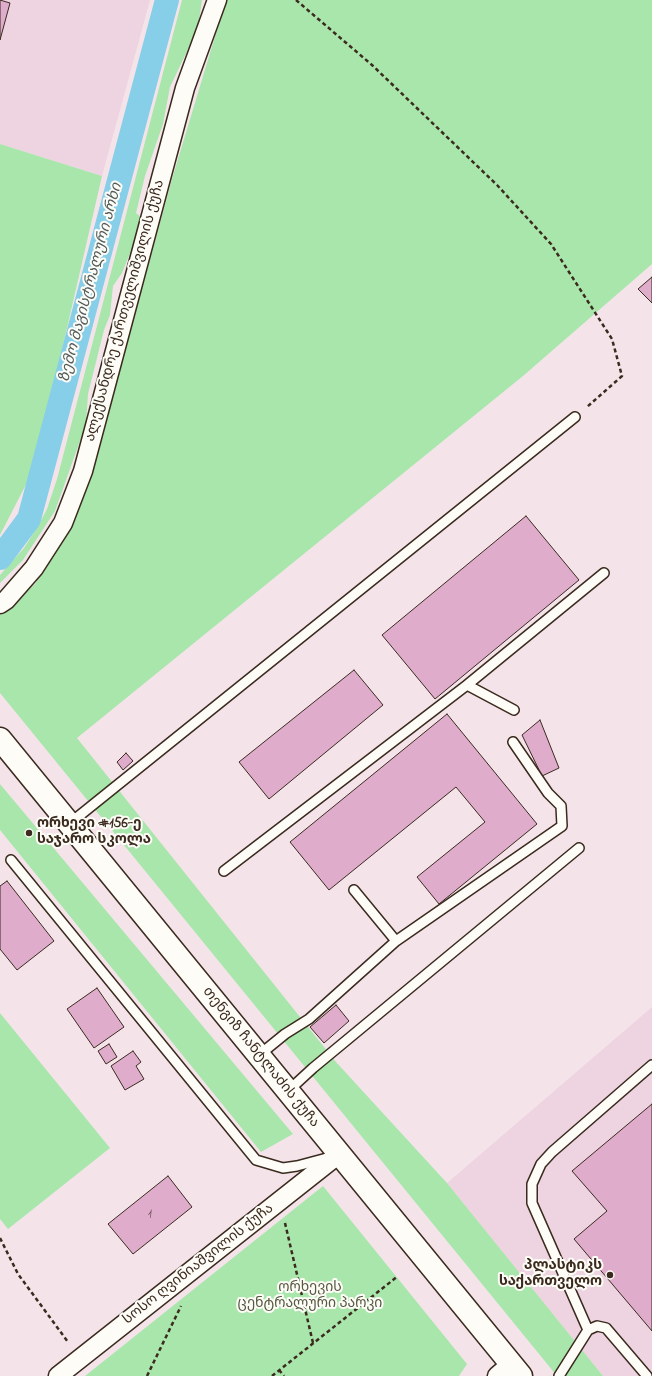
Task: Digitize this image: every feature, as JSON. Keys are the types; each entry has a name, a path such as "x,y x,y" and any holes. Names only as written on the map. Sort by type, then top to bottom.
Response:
{"street":[{"name":"ალექსანდრე ქართველიშვილის ქუჩა","path":"0,604 6,600 34,568 63,524 83,471 185,88 217,0"},
{"name":"თენგიზ ჩანტლაძის ქუჩა","path":"0,739 339,1154 510,1372"},
{"name":"სოსო ღვინიაშვილის ქუჩა","path":"58,1376 339,1154"}],"lane":[{"path":"69,824 575,417"},
{"path":"224,871 467,685 604,573"},
{"path":"467,685 514,710"},
{"path":"258,1056 285,1034 309,1019 396,941 562,826 561,806 548,792 513,742"},
{"path":"288,1091 313,1068 579,848"},
{"path":"11,860 256,1160 282,1168 297,1166 339,1154"},
{"path":"354,890 396,941"},
{"path":"588,1330 532,1203 532,1184 541,1164 552,1152 652,1065"},
{"path":"559,1376 588,1330 597,1326 606,1328 647,1376"}],"path":[{"path":"296,0 372,65 497,185 551,244 612,339 622,376 575,417"},
{"path":"285,1222 313,1344"},
{"path":"0,1238 18,1274 80,1358"},
{"path":"272,1376 398,1276"},
{"path":"147,1376 183,1302"},
{"path":"279,1370 284,1376"}],"shaded area":[{"path":"0,0 150,0 102,176 0,144"},
{"path":"652,1007 652,1376 603,1376 447,1183"}],"green space":[{"path":"182,0 202,0 198,28 170,87 163,124 145,176 136,213 141,217 142,224 122,273 113,286 110,315 104,330 88,394 86,424 55,511 23,560 0,583 0,575 24,548 38,526 47,509 57,479"},
{"path":"226,0 652,0 652,264 523,376 77,738 336,1062 447,1183 603,1376 557,1376 0,693 0,615 35,584 67,534 87,489 172,179"},
{"path":"0,144 102,176 35,467 0,535"},
{"path":"0,784 293,1134 261,1152 0,830"},
{"path":"0,1013 110,1148 8,1229 0,1219"},
{"name":"ორხევის ცენტრალური პარკი","path":"323,1186 467,1364 459,1376 85,1376"}],"building":[{"path":"0,0 10,3 0,40"},
{"path":"652,277 652,303 638,289"},
{"path":"526,516 579,580 435,699 382,635"},
{"path":"354,670 383,705 269,799 239,762"},
{"path":"447,714 537,824 439,904 417,877 485,822 456,787 329,890 290,842"},
{"path":"540,720 559,768 542,776 522,735"},
{"path":"126,753 133,761 123,770 117,762"},
{"path":"7,881 54,941 17,970 0,949 0,886"},
{"path":"97,988 124,1027 94,1048 67,1009"},
{"path":"336,1005 349,1021 324,1043 310,1027"},
{"path":"109,1044 117,1057 106,1064 98,1051"},
{"path":"133,1051 141,1062 136,1066 144,1079 125,1090 111,1066"},
{"path":"652,1104 652,1331 574,1239 607,1211 572,1171"},
{"path":"168,1176 192,1207 133,1254 108,1224"}],"waterway":[{"name":"ზემო მაგისტრალური არხი","path":"0,558 29,519 167,0"}],"place":[{"name":"ორხევი #156-ე საჯარო სკოლა","path":"29,833"},
{"name":"პლასტიკს საქართველო","path":"610,1275"}]}
